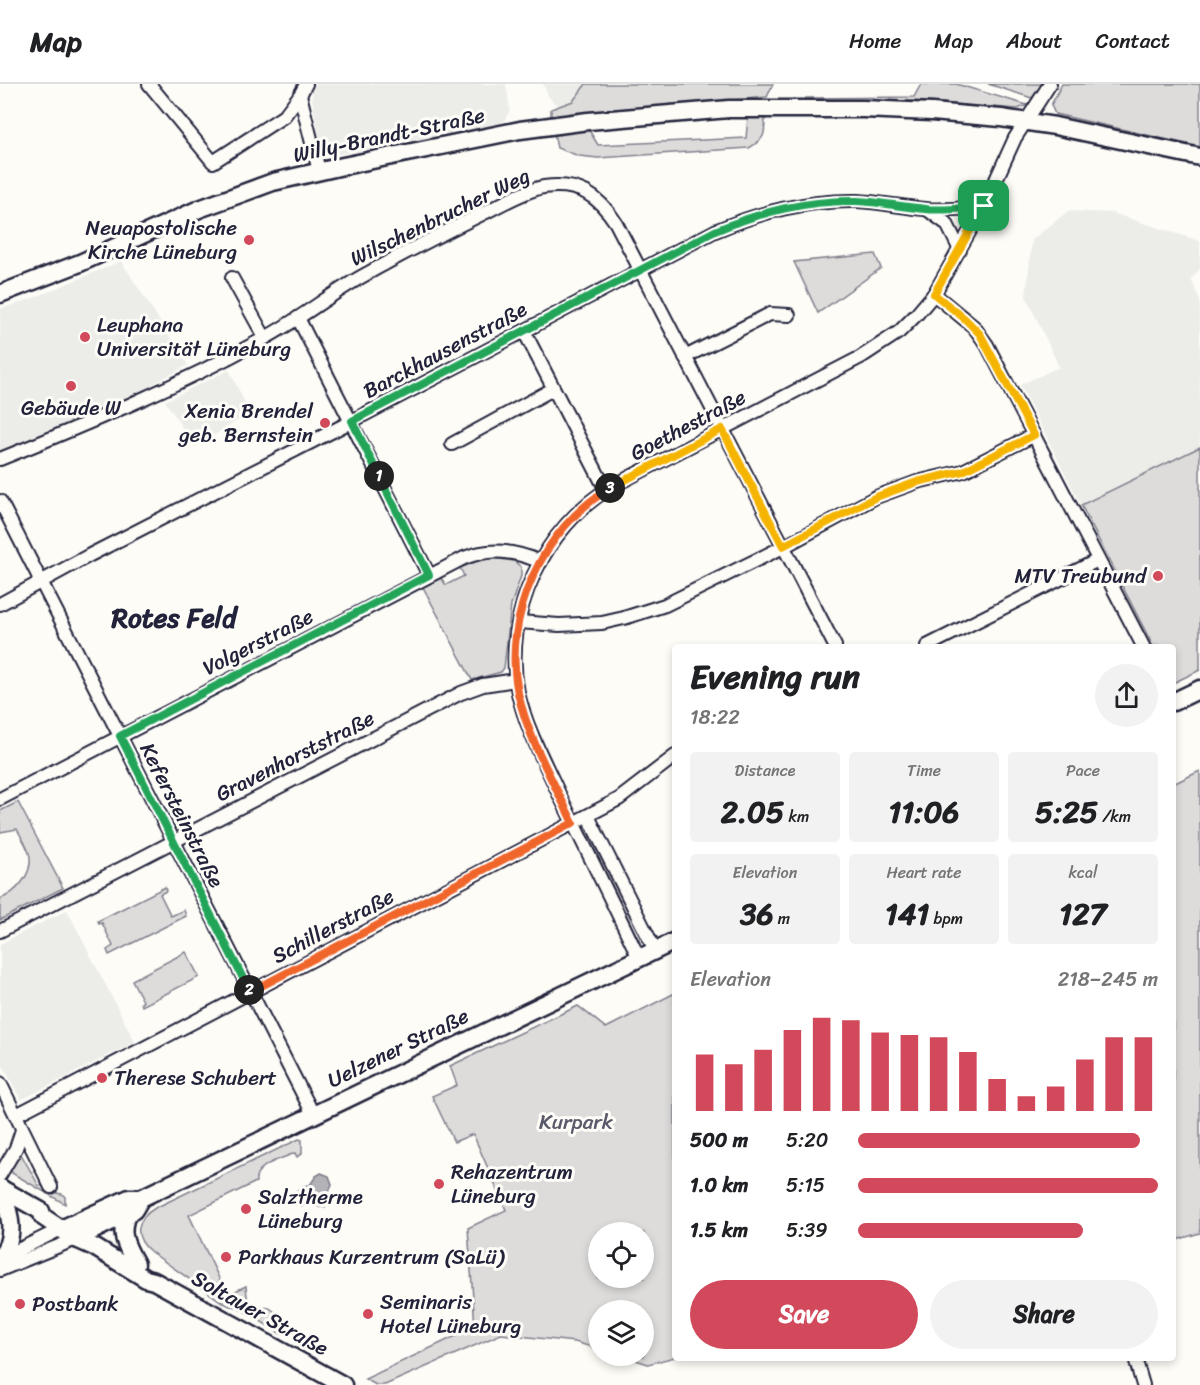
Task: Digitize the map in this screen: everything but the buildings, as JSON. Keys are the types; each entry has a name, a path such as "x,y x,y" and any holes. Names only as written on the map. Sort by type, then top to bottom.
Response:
{"main road":[{"name":"Willy-Brandt-Straße","path":"0,294 80,263 199,209 263,186 318,171 545,126 696,111 794,108 932,112 1055,126 1200,157"},
{"path":"1176,701 1200,689"},
{"name":"Uelzener Straße","path":"74,1231 129,1198 141,1198 311,1110 672,942"},
{"path":"0,1184 41,1211 43,1217 74,1231"},
{"path":"0,1184 11,1224 9,1240 0,1257"},
{"name":"Uelzener Straße","path":"74,1231 128,1213 134,1210 141,1198"},
{"path":"128,1213 123,1225 123,1238 136,1264"},
{"name":"Soltauer Straße","path":"74,1231 149,1272 154,1281"},
{"name":"Soltauer Straße","path":"74,1231 94,1247 146,1279 154,1281 343,1385"}],"street":[{"path":"149,84 213,162 284,116 303,90"},
{"name":"Goethestraße","path":"639,958 573,823 523,710 516,680 516,652 519,622 531,583 563,527 577,512 606,490 881,345 917,314 934,294 960,250 984,206 1024,121 1050,84"},
{"path":"303,90 318,171"},
{"name":"Wilschenbrucher Weg","path":"0,459 138,402 266,338 360,278 459,226 541,187 573,187 590,194 605,206 641,270 834,644"},
{"name":"Barckhausenstraße","path":"0,604 715,231 749,217 778,209 829,201 859,201 928,210 984,206"},
{"path":"928,210 947,224 960,250"},
{"path":"232,278 266,338"},
{"path":"934,294 980,334 1142,644"},
{"path":"685,357 770,315 789,315"},
{"path":"298,318 429,575"},
{"path":"524,331 606,490"},
{"path":"452,444 553,389"},
{"path":"519,622 580,625 624,618 684,597 876,497 907,485 963,471 1034,435"},
{"name":"Kefersteinstraße","path":"0,501 311,1110"},
{"name":"Volgerstraße","path":"0,799 464,558 486,552 508,552 541,562"},
{"path":"931,644 1098,560"},
{"name":"Gravenhorststraße","path":"0,931 460,693 483,685 516,680"},
{"path":"573,823 619,799 672,758"},
{"path":"588,816 655,950"},
{"name":"Schillerstraße","path":"16,1115 573,823"},
{"path":"0,1083 51,1187"},
{"path":"0,1184 22,1130"},
{"path":"0,1257 74,1231"},
{"path":"0,1270 74,1231"},
{"path":"1136,1361 1143,1385"}],"shaded area":[{"path":"313,84 506,84 510,110 504,121 493,127 403,146 337,154 324,149 320,143 312,99"},
{"path":"543,84 586,84 573,101 560,105 554,103 549,97"},
{"path":"1068,211 1112,213 1200,241 1200,269 1191,279 1200,300 1200,447 1081,505 1020,385 1059,367 1026,296 1032,240"},
{"name":"Leuphana Universität Lüneburg","path":"121,261 188,365 144,389 0,453 0,309 31,299"},
{"name":"Leuphana Universität Lüneburg","path":"229,370 250,413 195,447 165,401"},
{"path":"67,910 135,1042 21,1100 0,1060 0,944"},
{"path":"321,1173 329,1176 332,1184 328,1195 318,1199 325,1207 319,1207 313,1202 302,1206 297,1204 293,1197 296,1191 303,1186 310,1185"}],"green space":[{"path":"586,84 773,84 767,97 551,116 551,109 573,101"},
{"path":"921,84 956,84 1027,105 1018,109 914,101 804,102 806,98 914,97"},
{"path":"988,84 1042,84 1032,98"},
{"path":"1062,84 1200,84 1200,147 1055,114 1051,105"},
{"path":"748,117 765,118 763,136 749,148 598,158 579,156 557,148 554,134 589,130 598,145 746,138"},
{"path":"875,254 881,268 818,313 794,262"},
{"name":"MTV Treubund","path":"1200,447 1200,670 1176,682 1176,644 1152,644 1081,505"},
{"path":"492,558 514,561 521,567 521,576 511,605 504,668 501,672 472,680 423,587 441,578 446,585 464,576 460,568"},
{"path":"1200,771 1200,1233 1176,1240 1176,783"},
{"path":"18,802 63,888 0,920 0,899 17,888 26,877 30,864 28,850 17,829 0,832 0,811"},
{"path":"592,835 643,937 637,940 587,838"},
{"path":"165,887 166,891 160,894 171,916 184,910 186,916 109,955 107,950 113,946 102,923 99,924 98,921"},
{"path":"186,952 199,977 142,1006 143,1001 132,980"},
{"name":"Kurpark","path":"672,995 672,1358 654,1362 654,1300 588,1300 588,1346 575,1342 501,1334 385,1385 376,1385 365,1379 475,1327 468,1228 506,1210 473,1134 454,1142 432,1096 457,1085 450,1066 578,1006 606,1028"},
{"path":"299,1139 302,1140 302,1154 297,1157 295,1153 270,1163 259,1171 256,1182 189,1215 227,1295 246,1286 247,1296 254,1311 270,1308 282,1320 281,1334 238,1307 222,1302 151,1252 141,1240 139,1229 143,1218 155,1208"},
{"path":"21,1154 39,1186 47,1184 51,1192 62,1194 65,1197 65,1204 12,1173 11,1169"}],"place":[{"name":"Neuapostolische Kirche Lüneburg","path":"249,240"},
{"name":"Leuphana Universität Lüneburg","path":"85,337"},
{"name":"Gebäude W","path":"71,386"},
{"name":"Xenia Brendel geb. Bernstein","path":"325,423"},
{"name":"MTV Treubund","path":"1158,576"},
{"name":"Therese Schubert","path":"102,1078"},
{"name":"Rehazentrum Lüneburg","path":"439,1184"},
{"name":"Salztherme Lüneburg","path":"246,1209"},
{"name":"Parkhaus Kurzentrum (SaLü)","path":"226,1257"},
{"name":"Postbank","path":"20,1304"},
{"name":"Seminaris Hotel Lüneburg","path":"368,1314"}],"district":[{"name":"Rotes Feld","path":"174,618"}],"route":[{"path":"829,201 859,201 928,210 984,206 934,294 980,334 1034,435 963,471 917,482 876,497 783,546 722,429 613,486 593,499 577,512 551,543 531,583 519,622 515,664 523,710 573,823 250,992 120,736 429,575 352,421 715,231 749,217 778,209 829,201"}]}
